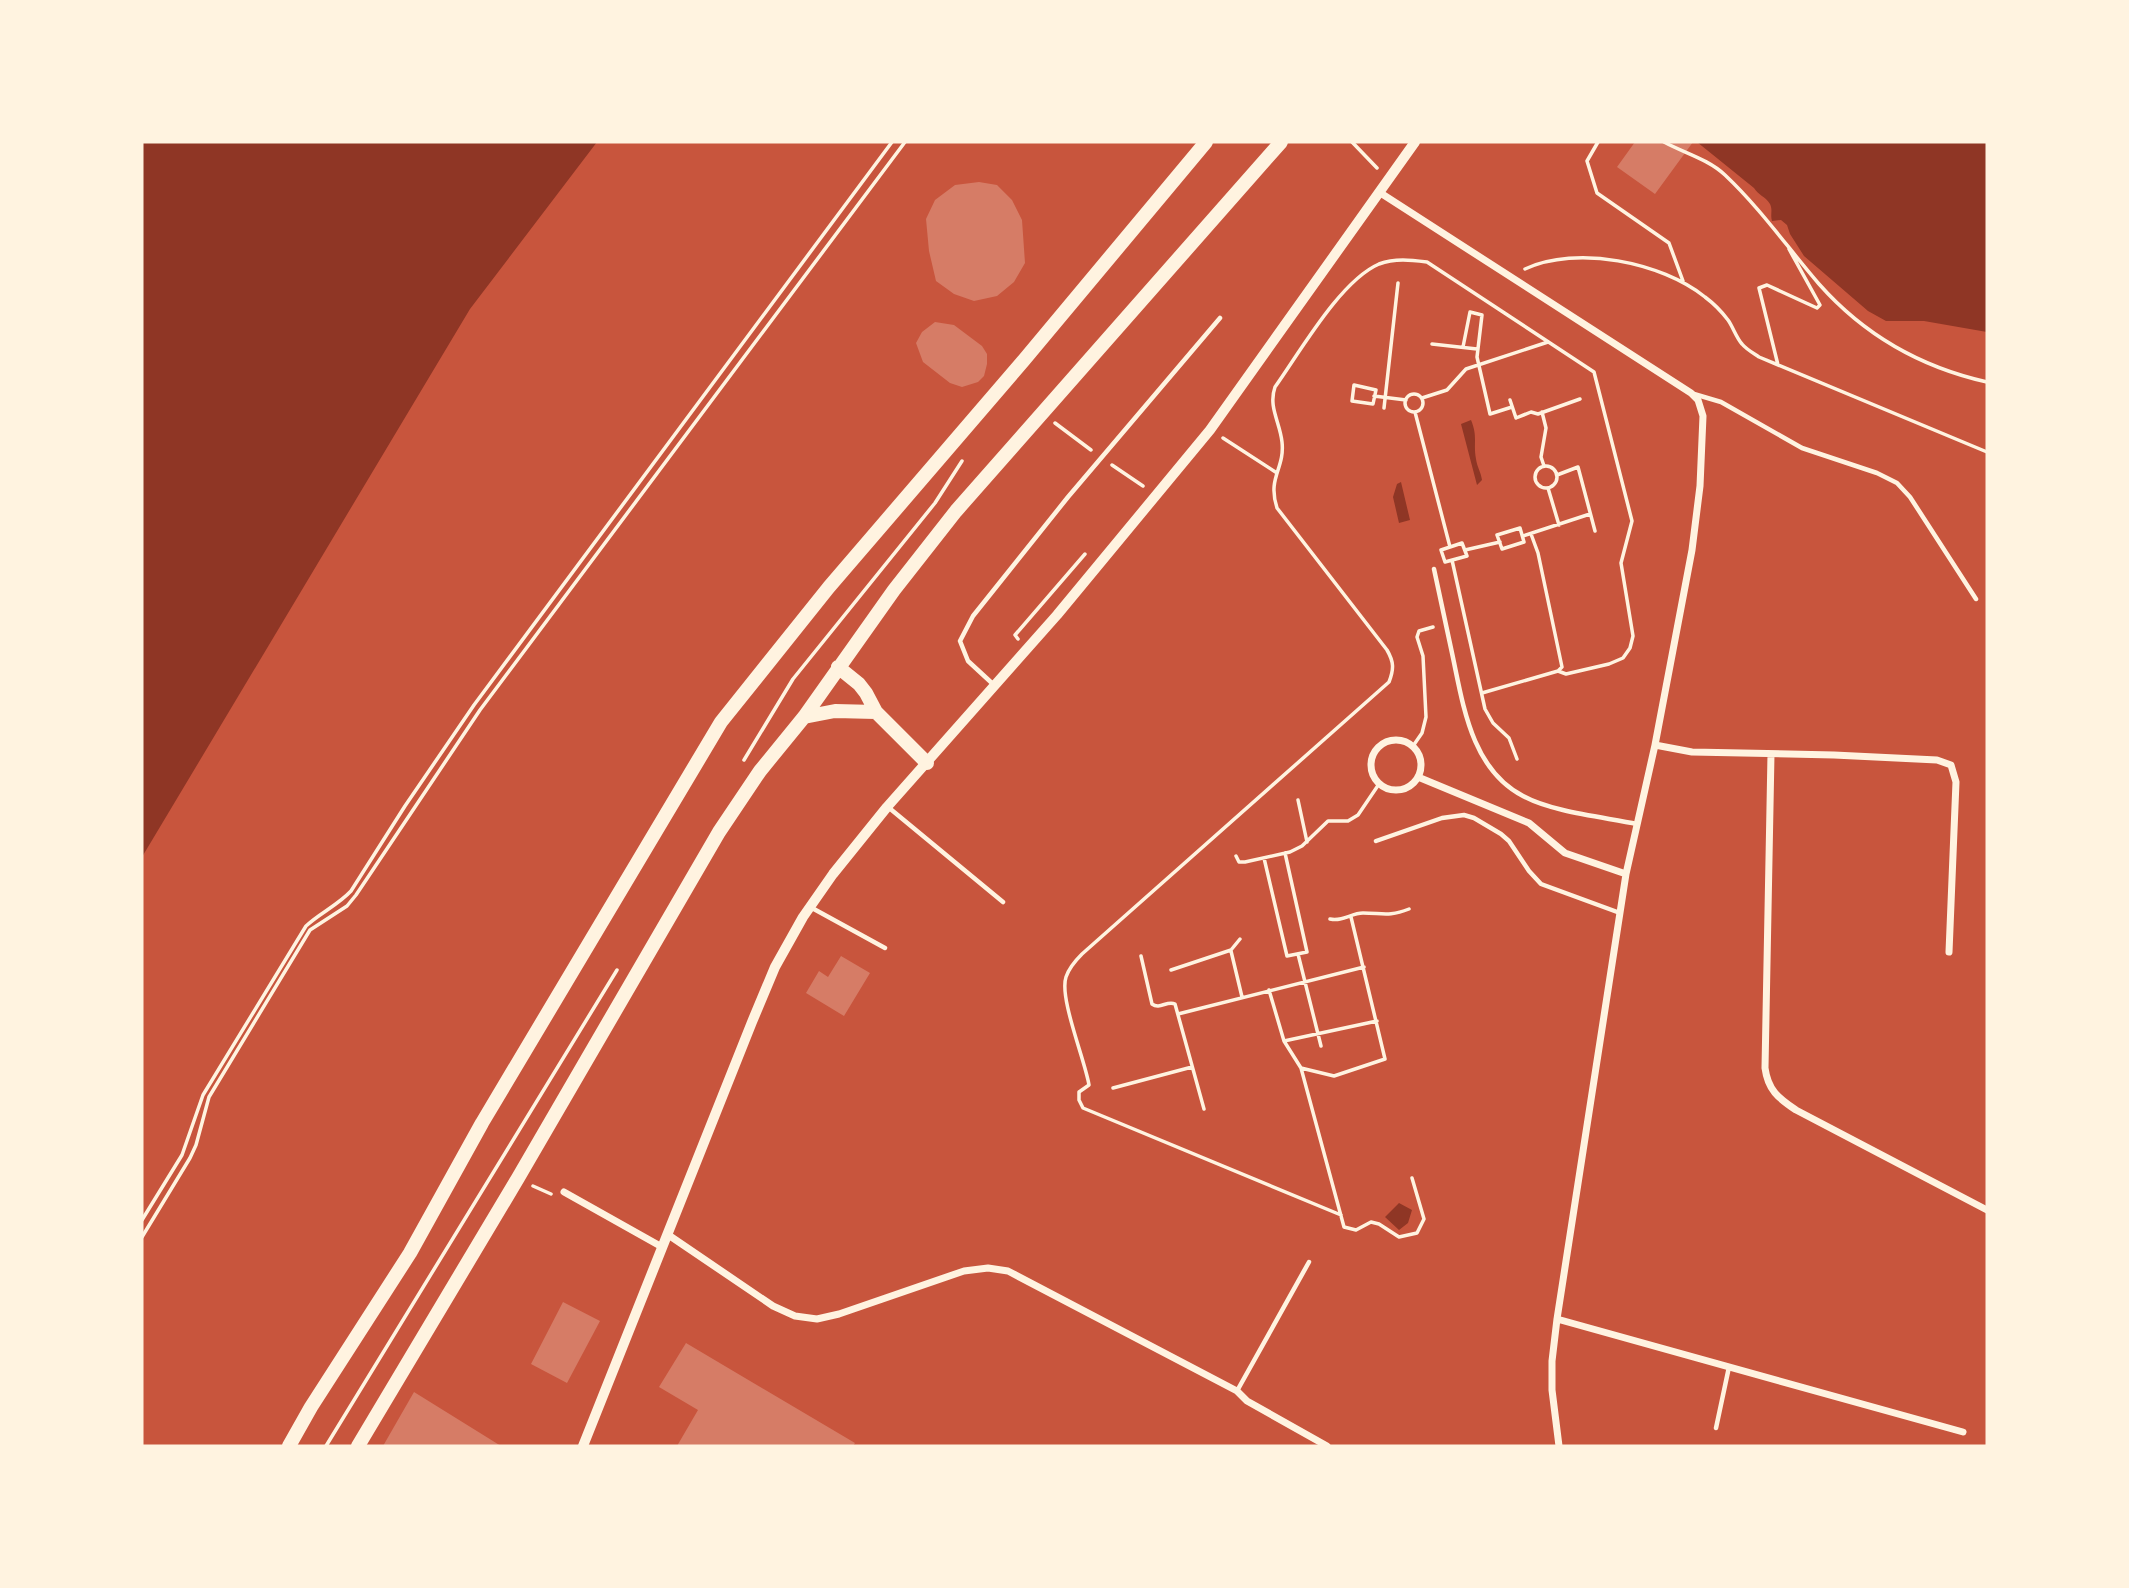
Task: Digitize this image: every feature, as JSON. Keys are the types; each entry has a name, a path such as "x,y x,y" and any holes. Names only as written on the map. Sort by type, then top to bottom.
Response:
{"main road":[{"path":"289,1446 410,1253 482,1122 721,722 829,587 1206,142"},
{"path":"358,1446 719,832 760,771 804,717 838,667 956,511 1281,142"},
{"path":"838,667 859,684 876,712 927,763"},
{"path":"804,717 835,711 876,712"}],"street":[{"path":"583,1446 775,967 810,907 887,807 1065,605 1210,430 1415,142"},
{"path":"1379,192 1691,393 1698,400 1703,416 1700,486 1692,550 1655,745 1626,874 1552,1361 1552,1390 1559,1446"},
{"path":"1403,740 1413,746 1420,755 1422,766 1418,777 1411,786 1389,790 1379,784 1372,775 1374,753 1381,744 1403,740"},
{"path":"1655,745 1692,752 1937,760 1951,765 1956,782 1949,953"},
{"path":"1771,754 1765,1055 1767,1082 1772,1091 1796,1110 1987,1210"},
{"path":"1418,777 1530,823 1565,853 1626,874"},
{"path":"564,1192 662,1247"},
{"path":"667,1234 773,1306 795,1316 817,1319 964,1271 988,1268 1008,1271 1237,1391 1247,1401 1327,1446"},
{"path":"1558,1319 1962,1432"}],"lane":[{"path":"994,685 968,662 960,641 973,616 1068,497 1220,318"},
{"path":"1691,393 1721,402 1802,448 1877,473 1897,483 1910,498 1976,599"},
{"path":"1434,569 1466,718 1482,755 1492,770 1508,787 1538,803 1638,825"},
{"path":"887,807 905,819 1003,902"},
{"path":"1376,841 1442,818 1464,815 1474,818 1509,841 1541,884 1620,913"},
{"path":"810,907 885,948"},
{"path":"1237,1391 1309,1262"},
{"path":"1716,1428 1729,1366"}],"path":[{"path":"142,1220 182,1154 203,1096 306,926 342,901 351,891 474,705 892,142"},
{"path":"142,1237 196,1145 209,1097 310,930 347,906 356,895 480,710 905,142"},
{"path":"1352,142 1388,179"},
{"path":"1598,142 1587,161 1597,193 1669,243 1683,281"},
{"path":"1664,142 1690,153 1723,173 1821,286 1891,346 1935,368 1987,382"},
{"path":"1778,365 1759,288 1767,285 1817,308 1820,305 1784,241"},
{"path":"1511,276 1536,264 1564,258 1656,270 1683,281 1707,298 1728,320 1742,344 1759,357 1987,452"},
{"path":"1341,1215 1083,1108 1079,1092 1089,1085 1066,997 1065,980 1072,965 1082,954 1389,682 1394,671 1393,660 1387,650 1277,508 1272,487 1281,459 1282,440 1272,407 1275,387 1341,295 1358,277 1380,264 1403,259 1427,262 1594,372 1632,521 1621,563 1633,636 1630,648 1623,658 1566,674 1558,671"},
{"path":"1384,408 1398,283"},
{"path":"1463,347 1470,312 1482,315 1477,365 1490,414 1513,407"},
{"path":"1374,396 1406,400 1413,394 1422,398 1447,390 1462,372 1477,365 1548,342"},
{"path":"1432,344 1477,349"},
{"path":"1354,385 1376,390 1374,396 1373,404 1352,401 1354,385"},
{"path":"1415,412 1422,408 1422,398"},
{"path":"1406,400 1406,407 1415,412 1450,547"},
{"path":"1510,400 1516,418 1580,400"},
{"path":"1542,412 1546,428 1541,457 1544,466"},
{"path":"1210,430 1277,473"},
{"path":"1544,466 1554,469 1557,475 1554,484 1548,488 1539,485 1536,480 1536,470 1544,466"},
{"path":"1557,475 1578,467 1595,531"},
{"path":"1548,488 1559,525"},
{"path":"1523,536 1590,514"},
{"path":"1520,528 1524,542 1502,549 1500,542 1497,535 1520,528"},
{"path":"1482,693 1558,671 1562,667 1563,661 1538,553 1531,534"},
{"path":"1465,550 1500,542"},
{"path":"1462,543 1465,550 1467,555 1445,562 1441,550 1462,543"},
{"path":"1452,560 1489,717 1508,738 1517,759"},
{"path":"1413,746 1422,733 1426,717 1423,656 1417,637 1419,631 1466,619"},
{"path":"1236,856 1239,862 1264,858 1284,853 1307,842 1328,821 1348,821 1358,815 1379,784"},
{"path":"1298,800 1307,842"},
{"path":"1264,858 1287,956 1307,952 1284,853"},
{"path":"1330,919 1337,920 1363,913 1389,915 1409,909"},
{"path":"1301,1068 1334,1076 1383,1061 1385,1055 1351,917"},
{"path":"1171,970 1231,950 1240,939"},
{"path":"1231,950 1242,997"},
{"path":"1298,954 1321,1046"},
{"path":"1141,956 1152,1004 1175,1004 1204,1109"},
{"path":"1178,1014 1364,967"},
{"path":"1269,990 1283,1041 1301,1068 1345,1227 1351,1230 1371,1222 1399,1237 1418,1233 1424,1219 1412,1178"},
{"path":"1283,1041 1377,1021"},
{"path":"1113,1088 1192,1067"},
{"path":"518,1178 551,1195 552,1192"}],"shaded area":[{"path":"142,142 597,142 470,309 142,857"},
{"path":"1697,142 1987,142 1987,332 1924,321 1886,321 1868,311 1804,256 1787,225 1781,220 1772,221 1771,206 1766,199"},
{"path":"1471,420 1482,480 1477,485 1461,424"},
{"path":"1401,482 1410,520 1399,523 1393,497 1397,484"},
{"path":"1399,1203 1412,1210 1408,1223 1399,1230 1385,1217"}],"building":[{"path":"1635,142 1693,142 1655,194 1617,167"},
{"path":"979,182 997,185 1012,200 1022,220 1025,263 1014,282 997,296 974,301 954,294 936,281 929,251 926,219 935,200 955,185"},
{"path":"935,322 954,325 982,346 987,354 987,364 984,376 978,382 962,387 950,383 923,362 916,343 922,332"},
{"path":"841,956 870,973 844,1016 806,993 819,971 828,977"},
{"path":"563,1302 600,1321 567,1383 531,1364"},
{"path":"686,1343 855,1443 853,1446 677,1446 698,1410 659,1387"},
{"path":"414,1392 501,1446 383,1446"}]}
